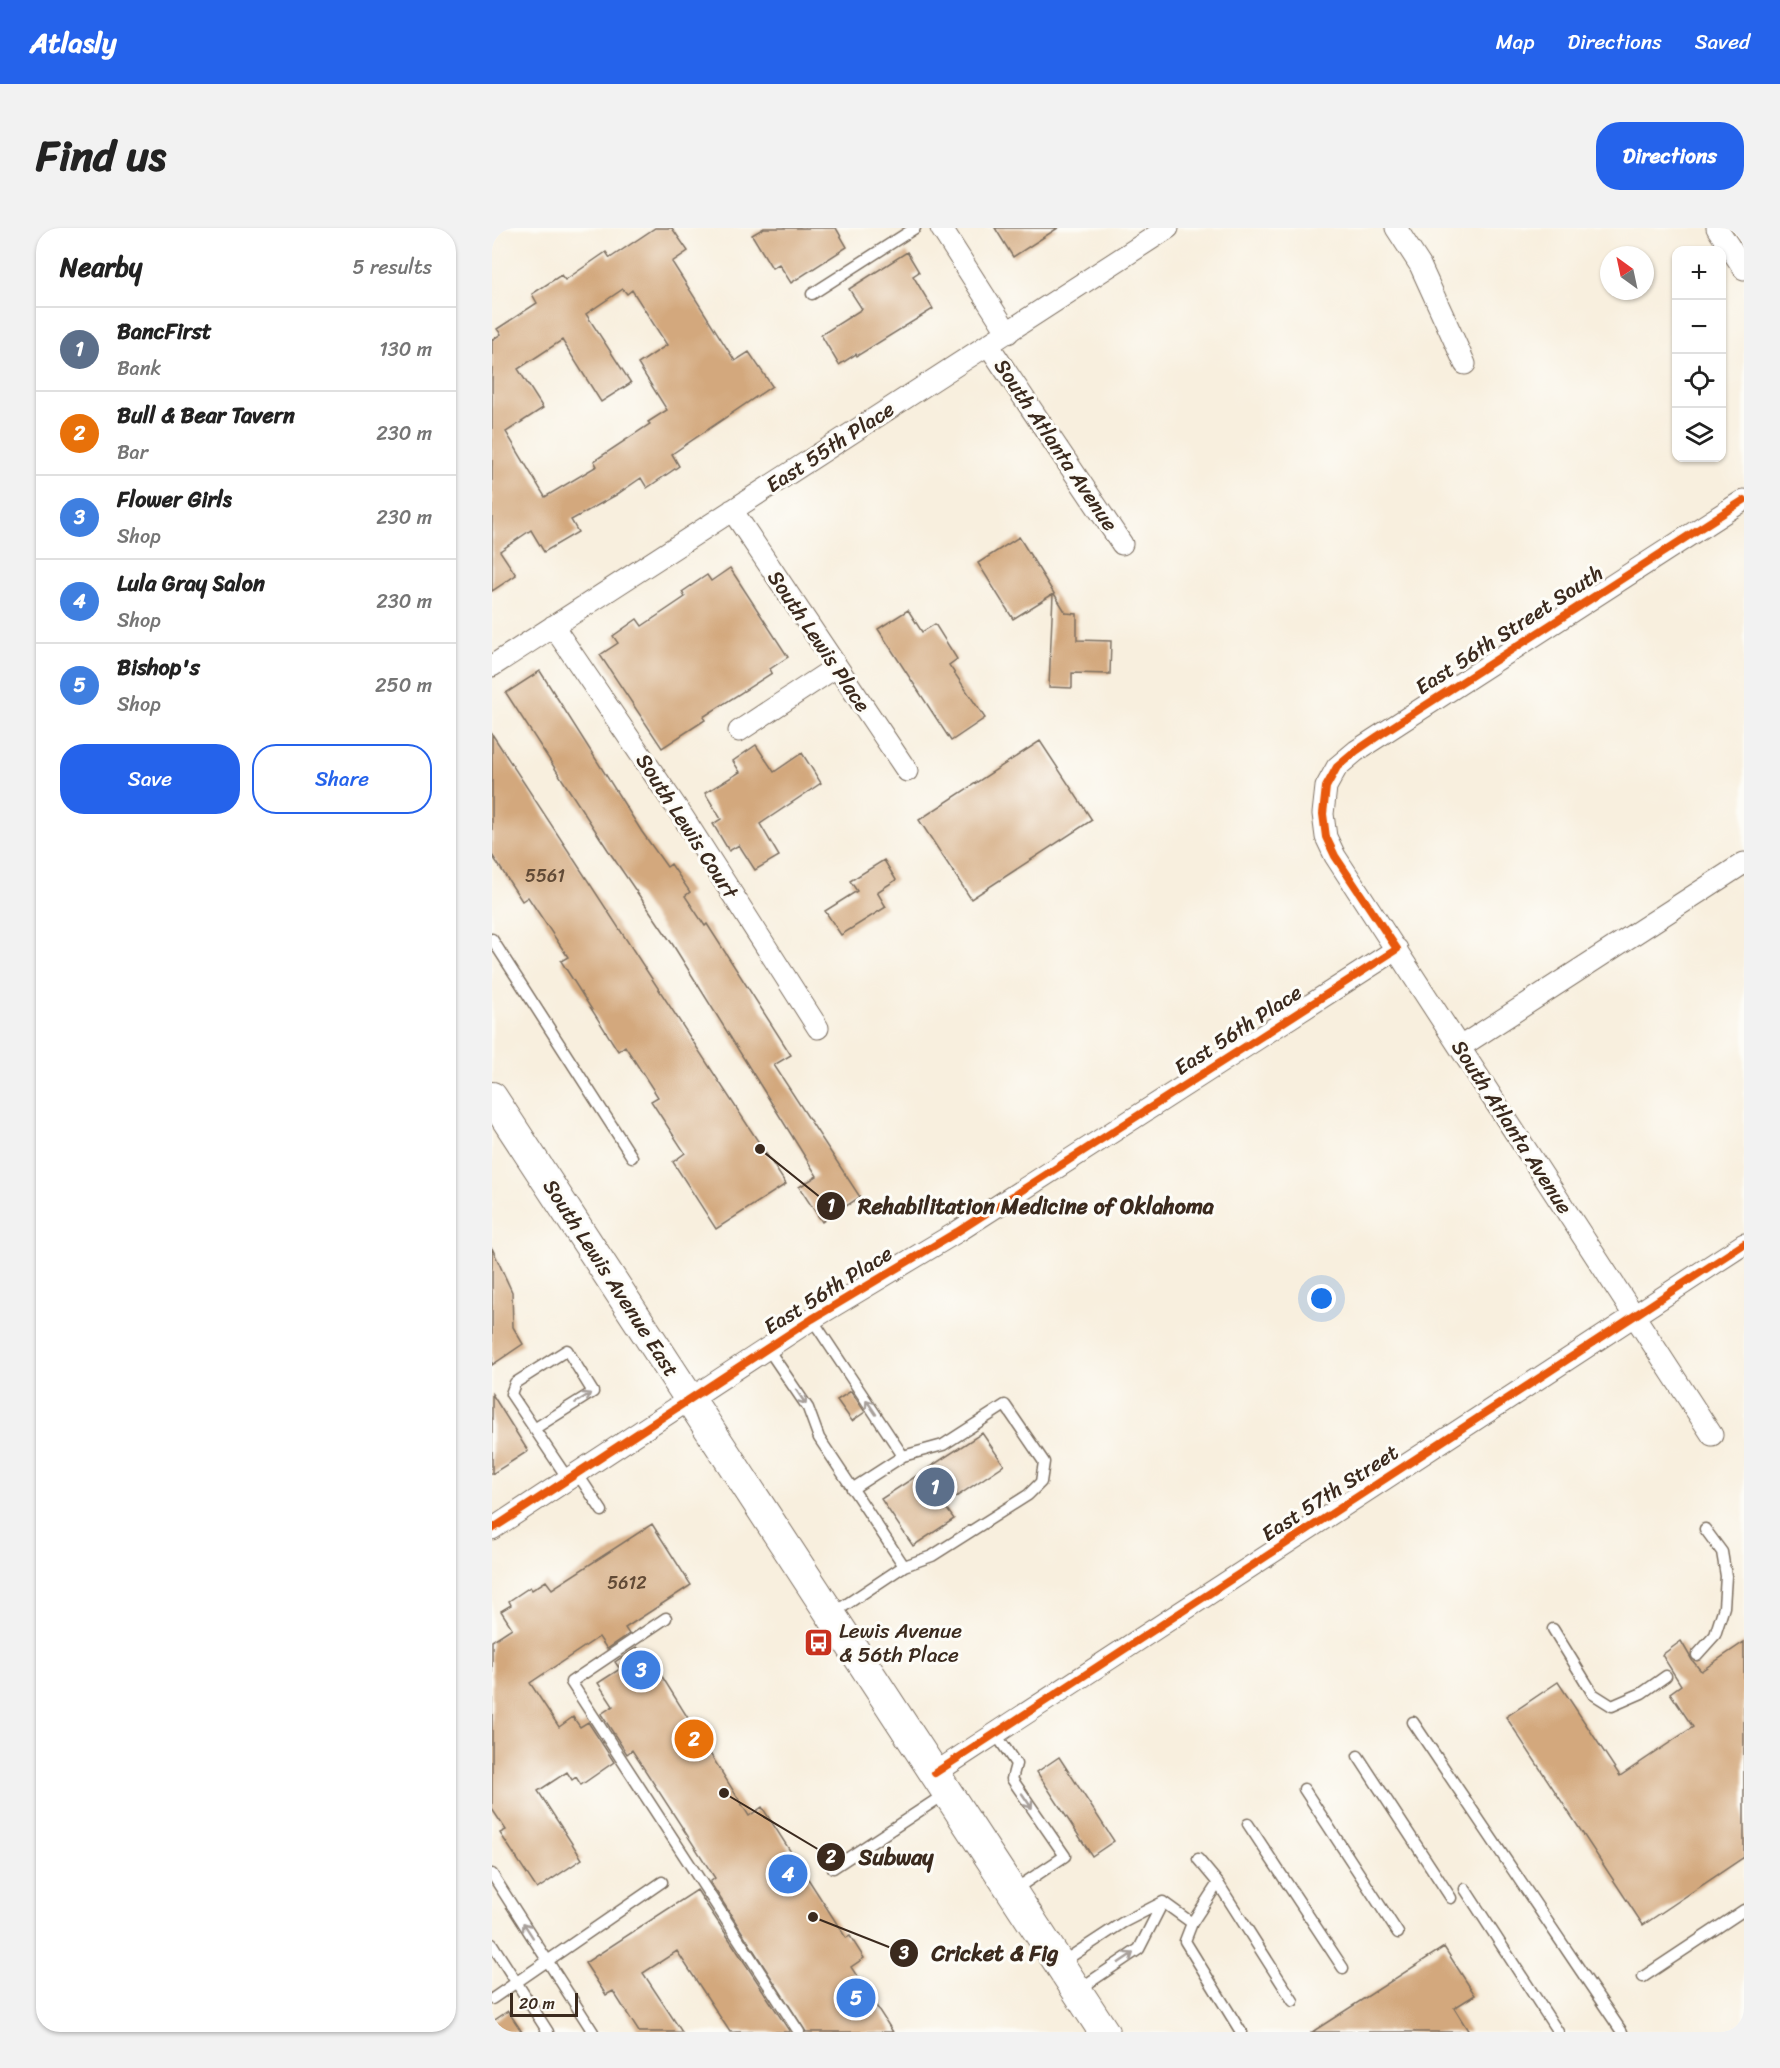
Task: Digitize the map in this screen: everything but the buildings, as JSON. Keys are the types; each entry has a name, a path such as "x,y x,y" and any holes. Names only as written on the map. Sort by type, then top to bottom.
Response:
{"main road":[{"name":"South Lewis Avenue East","path":"492,1098 1078,1990 1098,2027"}],"street":[{"name":"South Atlanta Avenue","path":"941,228 1008,333"},
{"name":"East 55th Place","path":"492,666 1168,228"},
{"path":"1396,228 1420,265 1465,364"},
{"path":"1717,228 1744,269"},
{"name":"South Atlanta Avenue","path":"989,345 1122,544"},
{"name":"East 56th Street South","path":"1323,814 1326,787 1337,767 1356,750 1744,500"},
{"name":"South Lewis Place","path":"732,510 907,771"},
{"name":"South Lewis Court","path":"553,626 683,817 818,1028"},
{"path":"739,731 836,667"},
{"name":"South Atlanta Avenue","path":"1323,814 1326,837 1335,856 1712,1435"},
{"path":"1460,1047 1744,863"},
{"name":"East 56th Place","path":"492,1529 812,1319 957,1232 1397,949"},
{"name":"East 57th Street","path":"942,1782 995,1733 1744,1244"}],"lane":[{"path":"812,294 915,228"},
{"path":"492,939 632,1157"},
{"path":"812,1319 903,1456"},
{"path":"768,1349 808,1408 819,1438 904,1566"},
{"path":"534,1429 593,1392 567,1350 515,1383 511,1394 534,1429 602,1511"},
{"path":"830,1615 904,1566 932,1556 1029,1495 1041,1482 1044,1462 1005,1405 943,1445 903,1456 852,1489"},
{"path":"1697,1655 1715,1635 1724,1607 1726,1576 1722,1552 1705,1529"},
{"path":"666,1618 571,1682 799,2032"},
{"path":"1553,1629 1593,1694 1612,1706 1642,1693 1666,1676"},
{"path":"1413,1722 1622,2032"},
{"path":"995,1733 1016,1764 1012,1779 1065,1856 1013,1891"},
{"path":"1358,1756 1452,1898"},
{"path":"833,1868 942,1782"},
{"path":"1304,1789 1398,1933"},
{"path":"1248,1824 1344,1968"},
{"path":"1198,1859 1218,1883 1293,2001"},
{"path":"492,1874 593,2032"},
{"path":"492,1999 662,1882"},
{"path":"1218,1883 1192,1923 1185,1941 1241,2032"},
{"path":"1465,1889 1558,2032"},
{"path":"1163,1902 1192,1923"},
{"path":"1061,1964 1122,1923 1163,1902"},
{"path":"1078,1990 1139,1949 1163,1902"},
{"path":"1643,1977 1744,1910"},
{"path":"492,1944 548,2032"}],"cycle path":[{"path":"492,1529 812,1319 957,1232 1397,949 1335,856 1326,837 1323,814 1326,787 1337,767 1378,736 1744,500"},
{"path":"935,1773 1744,1244"}],"place":[{"name":"Rehabilitation Medicine of Oklahoma","path":"760,1149"},
{"name":"BancFirst","path":"935,1487"},
{"name":"Lewis Avenue & 56th Place","path":"818,1643"},
{"name":"Flower Girls","path":"641,1670"},
{"name":"Bull & Bear Tavern","path":"694,1739"},
{"name":"Subway","path":"724,1793"},
{"name":"Lula Gray Salon","path":"788,1874"},
{"name":"Cricket & Fig","path":"813,1917"},
{"name":"Bishop's","path":"856,1998"}]}
